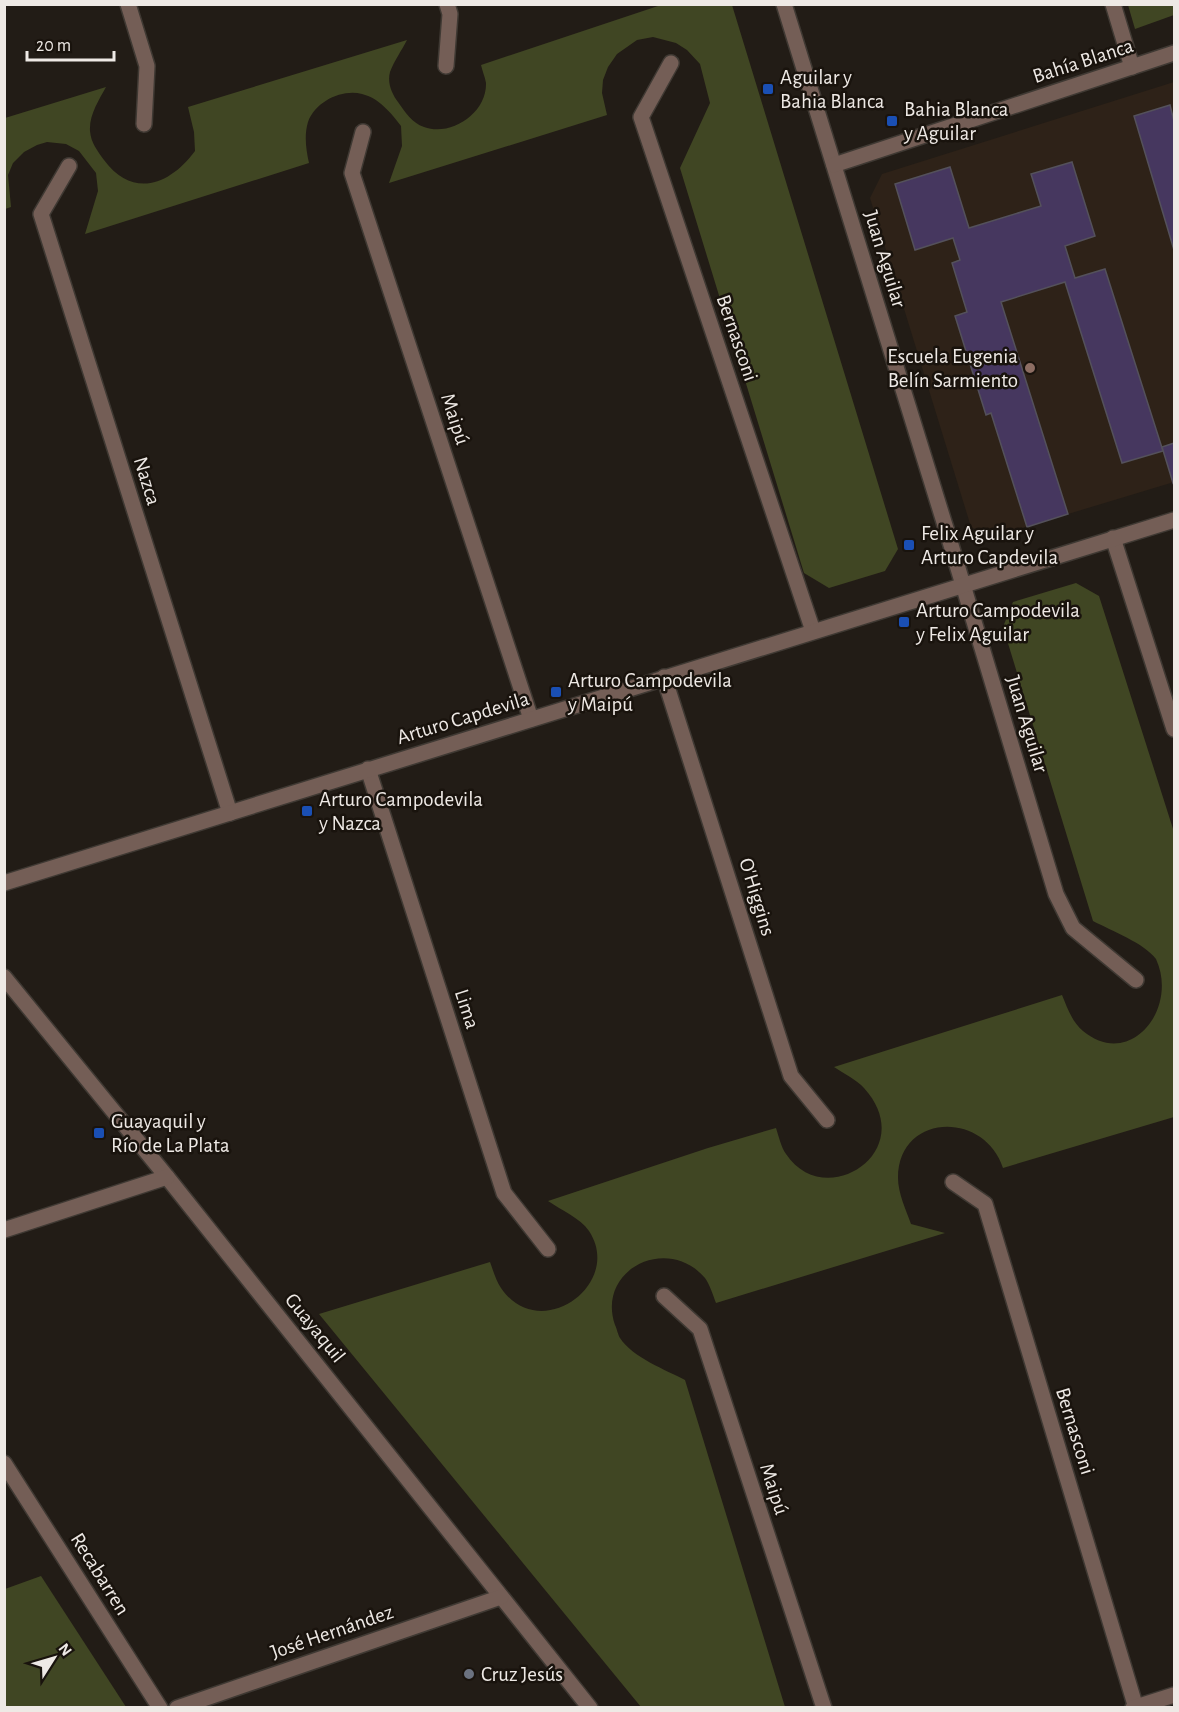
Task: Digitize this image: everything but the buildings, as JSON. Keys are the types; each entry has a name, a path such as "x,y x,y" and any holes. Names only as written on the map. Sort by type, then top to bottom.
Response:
{"street":[{"path":"128,4 147,66 144,124"},
{"path":"446,66 450,14 447,4"},
{"name":"Juan Aguilar","path":"784,4 1056,894 1073,928 1136,980"},
{"path":"1113,4 1132,67"},
{"name":"Bahía Blanca","path":"834,165 1174,53"},
{"name":"Bernasconi","path":"671,63 640,117 813,631"},
{"name":"Maipú","path":"363,132 352,174 531,719"},
{"name":"Nazca","path":"69,166 41,214 230,813"},
{"name":"Arturo Capdevila","path":"4,884 1174,520"},
{"path":"1113,538 1174,729"},
{"name":"O'Higgins","path":"664,677 791,1076 827,1120"},
{"name":"Lima","path":"368,770 504,1193 548,1249"},
{"name":"Guayaquil","path":"4,977 167,1177 590,1707"},
{"path":"4,1230 167,1177"},
{"name":"Bernasconi","path":"953,1182 985,1204 1135,1707"},
{"name":"Maipú","path":"664,1296 700,1329 824,1707"},
{"name":"Recabarren","path":"4,1463 160,1707"},
{"name":"José Hernández","path":"177,1707 501,1597"},
{"path":"1135,1707 1174,1695"}],"shaded area":[{"name":"Escuela Eugenia Belín Sarmiento","path":"1174,82 1174,482 992,537 971,527 870,198 882,174"}],"green space":[{"path":"664,4 732,5 898,549 885,571 829,588 804,573 680,168 710,103 700,64 687,50 676,43 653,37 637,40 617,54 603,80 602,93 607,115 389,183 402,146 401,126 389,111 374,99 362,94 346,93 323,103 308,122 306,148 309,163 85,234 98,191 96,173 79,151 66,144 47,142 24,152 13,163 8,175 11,207 5,209 5,118 106,87 91,119 90,131 93,143 115,172 127,180 151,183 174,172 195,151 194,132 188,107 407,40 390,72 392,92 416,123 424,127 445,129 466,120 481,104 486,83 481,65"},
{"path":"1128,5 1174,5 1174,15 1135,29"},
{"path":"1076,583 1099,596 1174,832 1174,1117 1003,1168 993,1149 979,1136 961,1129 943,1127 926,1131 912,1141 902,1157 898,1178 899,1190 911,1224 945,1233 716,1303 705,1278 689,1265 672,1259 655,1259 639,1264 625,1274 616,1288 612,1305 615,1325 625,1345 641,1357 685,1380 785,1707 641,1707 319,1314 490,1262 501,1288 517,1304 536,1311 555,1309 573,1301 587,1287 596,1270 597,1251 585,1226 548,1201 776,1128 784,1151 803,1171 823,1177 843,1176 861,1167 875,1152 881,1133 879,1111 864,1088 834,1067 1062,995 1070,1014 1079,1027 1101,1041 1117,1043 1133,1039 1146,1028 1155,1014 1161,997 1161,978 1156,959 1136,943 1093,921 1003,627 1013,602"},
{"path":"41,1576 126,1707 5,1707 5,1589"}],"place":[{"name":"Aguilar y Bahia Blanca","path":"768,89"},
{"name":"Bahia Blanca y Aguilar","path":"892,121"},
{"name":"Escuela Eugenia Belín Sarmiento","path":"1030,368"},
{"name":"Felix Aguilar y Arturo Capdevila","path":"909,545"},
{"name":"Arturo Campodevila y Felix Aguilar","path":"904,622"},
{"name":"Arturo Campodevila y Maipú","path":"556,692"},
{"name":"Arturo Campodevila y Nazca","path":"307,811"},
{"name":"Guayaquil y Río de La Plata","path":"99,1133"},
{"name":"Cruz Jesús","path":"469,1674"}]}
